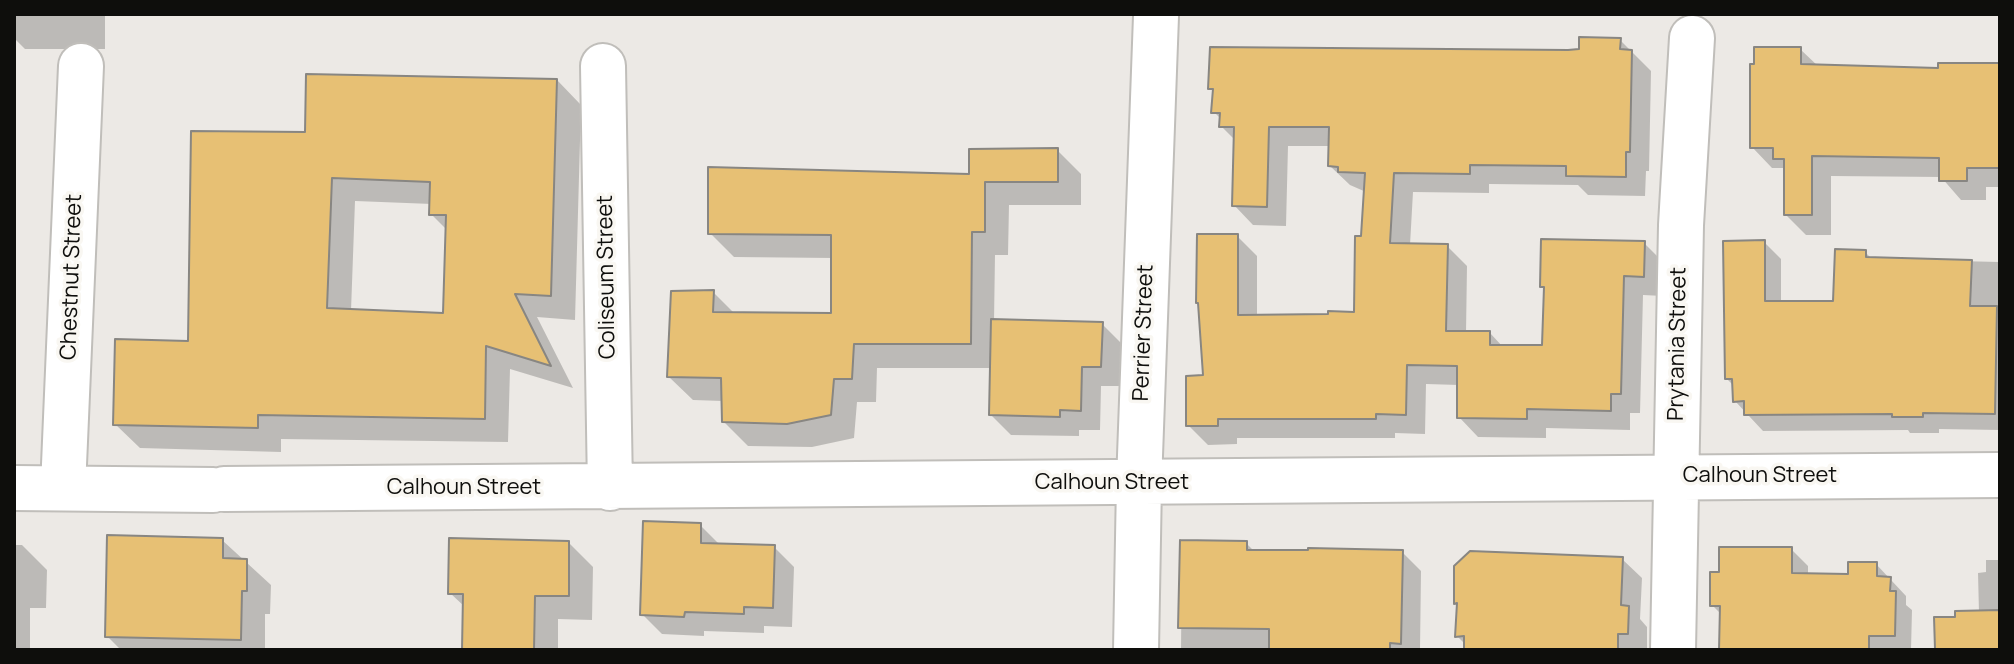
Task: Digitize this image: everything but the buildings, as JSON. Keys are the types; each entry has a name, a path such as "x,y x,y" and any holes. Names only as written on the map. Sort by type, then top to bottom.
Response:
{"street":[{"name":"Perrier Street","path":"1136,650 1156,16"},
{"name":"Prytania Street","path":"1673,650 1681,225 1692,38"},
{"name":"Chestnut Street","path":"63,488 81,66"},
{"name":"Coliseum Street","path":"603,66 610,488"},
{"name":"Calhoun Street","path":"14,488 610,488 2000,475"}]}
